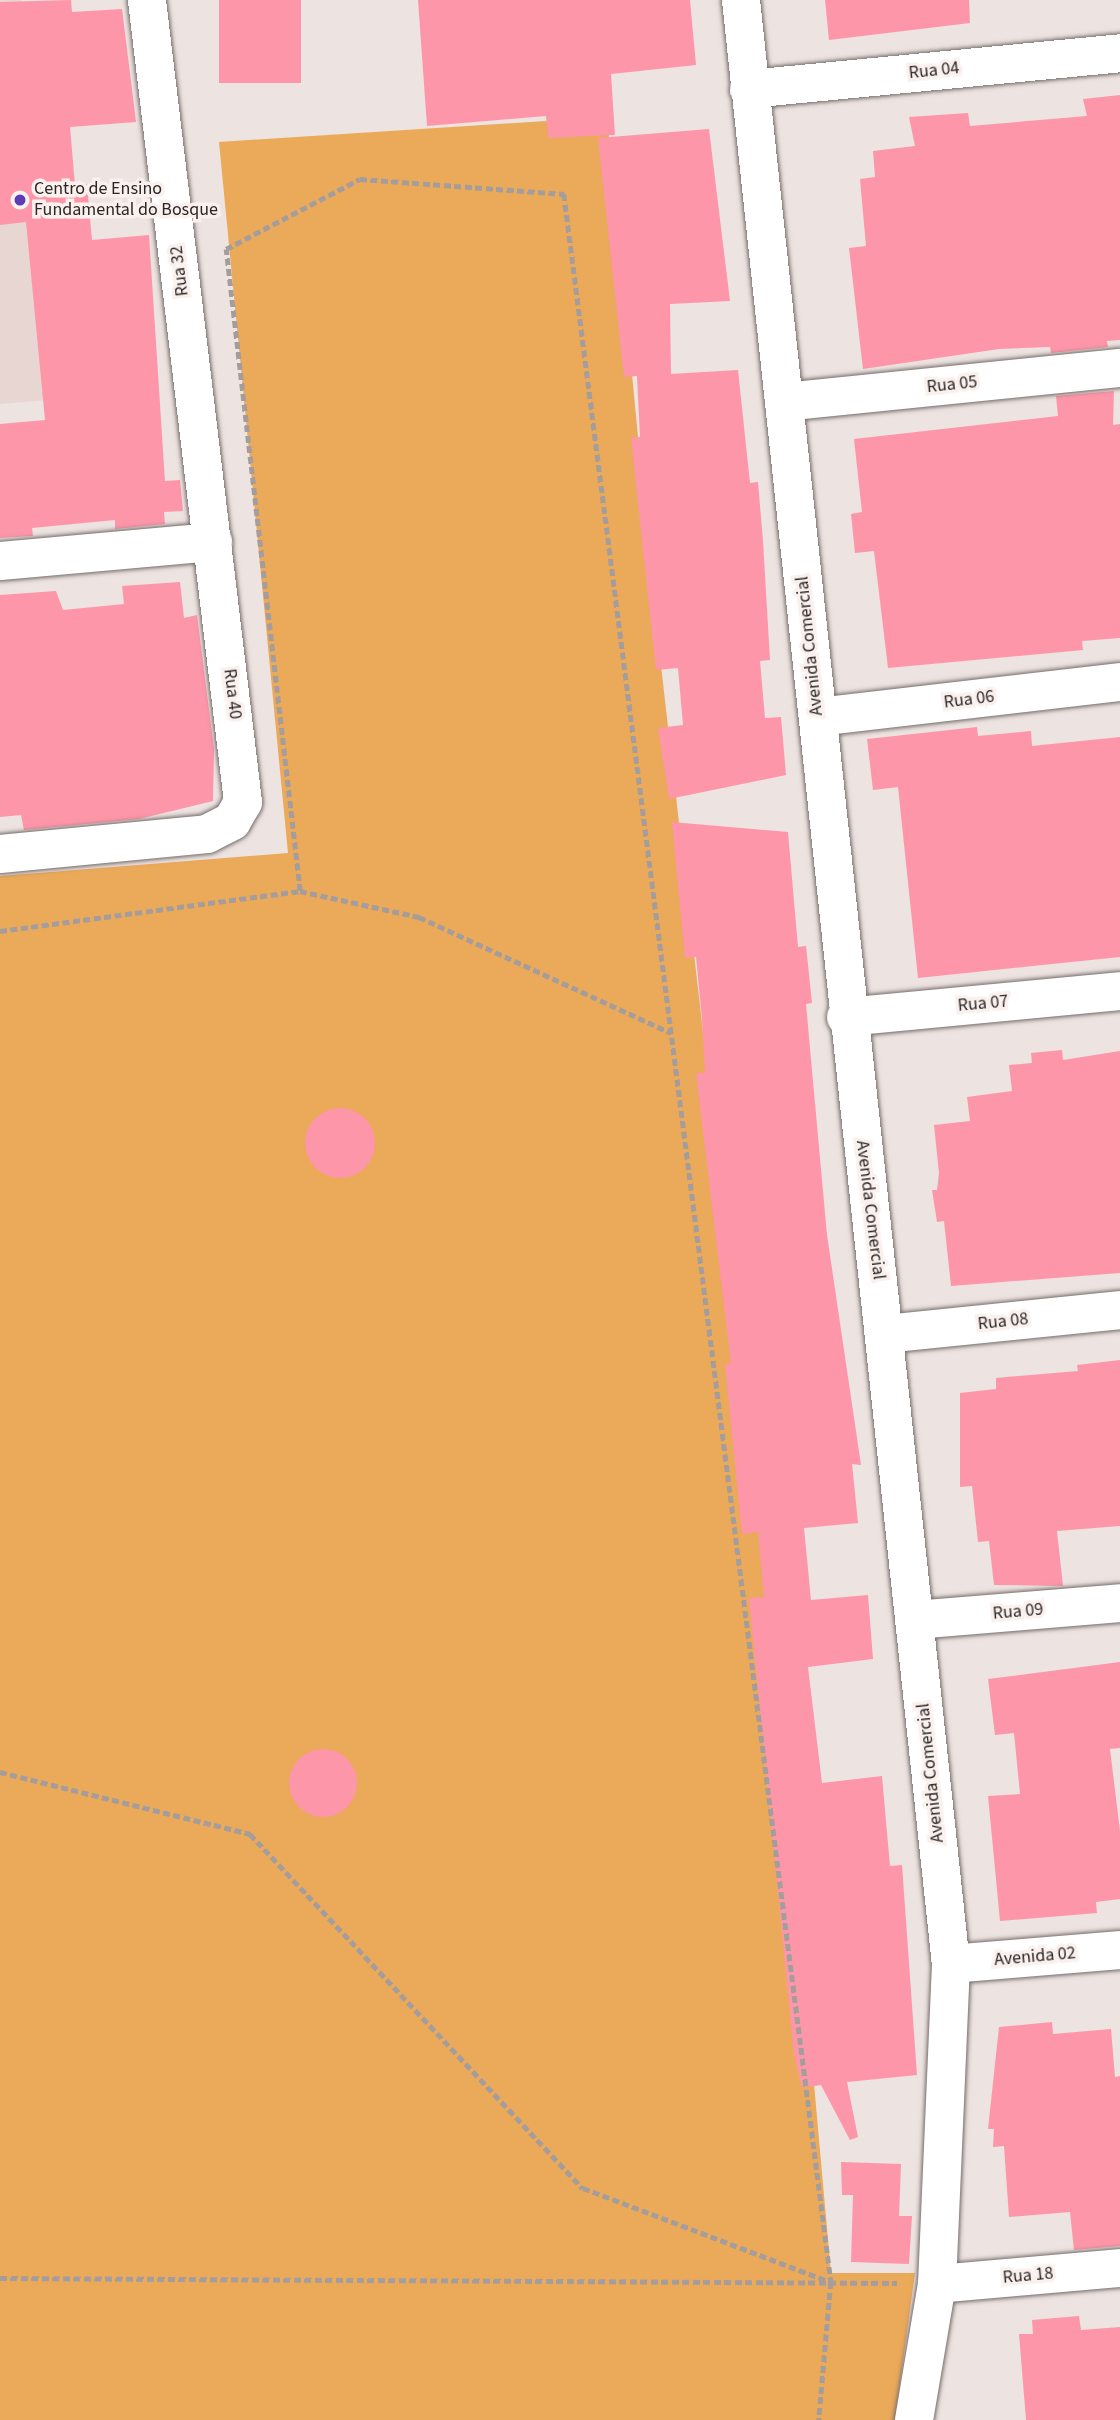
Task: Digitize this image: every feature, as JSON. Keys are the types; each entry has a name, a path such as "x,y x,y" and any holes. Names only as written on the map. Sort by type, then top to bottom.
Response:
{"street":[{"name":"Rua 32","path":"147,0 212,542"},
{"name":"Avenida Comercial","path":"741,0 818,717 846,1017 885,1335 951,1964 937,2284 914,2420"},
{"name":"Rua 04","path":"749,89 1120,53"},
{"name":"Rua 05","path":"784,402 1120,368"},
{"path":"0,561 212,542"},
{"name":"Rua 40","path":"0,854 207,834 238,815 244,786 212,542"},
{"name":"Rua 06","path":"818,717 1120,682"},
{"name":"Rua 07","path":"846,1017 1120,991"},
{"name":"Rua 08","path":"885,1335 1120,1310"},
{"name":"Rua 09","path":"915,1620 1120,1603"},
{"name":"Avenida 02","path":"951,1964 1120,1950"},
{"name":"Rua 18","path":"937,2284 1120,2268"}],"path":[{"path":"300,891 226,250 360,178 564,194 831,2282 819,2420"},
{"path":"0,931 300,891 419,917 671,1033"},
{"path":"0,1772 250,1834 583,2188 831,2282"},
{"path":"0,2278 937,2284"}],"shaded area":[{"name":"Centro de Ensino Fundamental do Bosque","path":"0,0 21,0 60,399 0,404"},
{"path":"607,117 656,622 779,1694 831,2273 915,2273 895,2420 0,2420 0,876 288,853 219,142"}],"building":[{"path":"71,0 72,12 122,9 136,122 70,127 75,185 87,184 92,240 149,235 165,481 180,480 183,511 164,512 165,524 115,529 115,520 32,528 33,536 0,538 0,424 45,420 26,222 0,225 0,2"},
{"path":"219,0 301,0 301,83 219,83"},
{"path":"418,0 690,0 696,65 611,74 615,135 548,138 546,116 427,126"},
{"path":"825,0 969,0 970,23 829,40"},
{"path":"1120,95 1120,340 1107,341 1108,347 1051,353 1050,347 999,349 863,369 849,248 866,246 860,179 875,177 873,151 915,146 909,117 968,113 970,126 1087,116 1083,99"},
{"path":"709,129 730,301 670,304 671,374 738,370 750,483 758,482 763,541 770,660 760,661 765,718 781,717 786,775 669,799 658,728 683,725 678,668 656,670 631,438 640,437 637,376 624,377 598,138"},
{"path":"1114,391 1113,425 1120,424 1120,638 1082,641 1083,650 888,668 874,551 855,553 851,514 862,512 854,439 1058,416 1056,396"},
{"path":"180,582 184,618 197,615 214,749 213,801 139,819 24,830 21,815 0,817 0,595 56,591 63,610 124,604 122,586"},
{"path":"977,727 978,736 1031,731 1032,746 1120,737 1120,957 918,978 898,787 873,790 867,739"},
{"path":"672,822 788,832 798,947 806,946 812,1003 806,1004 827,1235 861,1465 852,1464 858,1523 804,1528 811,1600 868,1595 873,1659 808,1667 822,1783 882,1776 890,1866 902,1865 917,2075 847,2082 858,2137 850,2140 821,2085 802,2088 794,2054 749,1598 764,1597 758,1532 742,1534 725,1364 731,1363 696,1073 705,1073 696,957 685,958"},
{"path":"1062,1050 1063,1060 1120,1051 1120,1273 951,1286 944,1221 937,1222 932,1190 937,1190 939,1173 934,1125 970,1121 967,1097 1012,1091 1009,1065 1032,1063 1031,1053"},
{"path":"340,1108 365,1118 375,1143 365,1168 340,1178 315,1168 305,1143 315,1118"},
{"path":"1120,1360 1120,1526 1057,1531 1063,1586 994,1585 989,1541 978,1542 972,1486 960,1487 960,1393 996,1389 996,1378 1078,1371 1077,1365"},
{"path":"1120,1662 1120,1748 1110,1749 1120,1831 1120,1899 1096,1902 1097,1913 1000,1921 988,1796 1020,1794 1014,1733 995,1735 988,1679"},
{"path":"323,1749 336,1752 347,1759 354,1770 357,1783 354,1796 347,1807 336,1814 323,1817 310,1814 299,1807 292,1796 289,1783 292,1770 299,1759 310,1752"},
{"path":"1052,2022 1053,2034 1111,2029 1115,2077 1120,2076 1120,2246 1074,2250 1070,2212 1009,2217 1004,2146 993,2147 994,2129 988,2129 999,2027"},
{"path":"841,2162 901,2164 899,2216 912,2216 909,2264 851,2262 853,2195 842,2195"},
{"path":"1079,2316 1081,2330 1120,2327 1120,2420 1026,2420 1019,2334 1033,2334 1032,2320"}],"place":[{"name":"Centro de Ensino Fundamental do Bosque","path":"20,200"}]}
